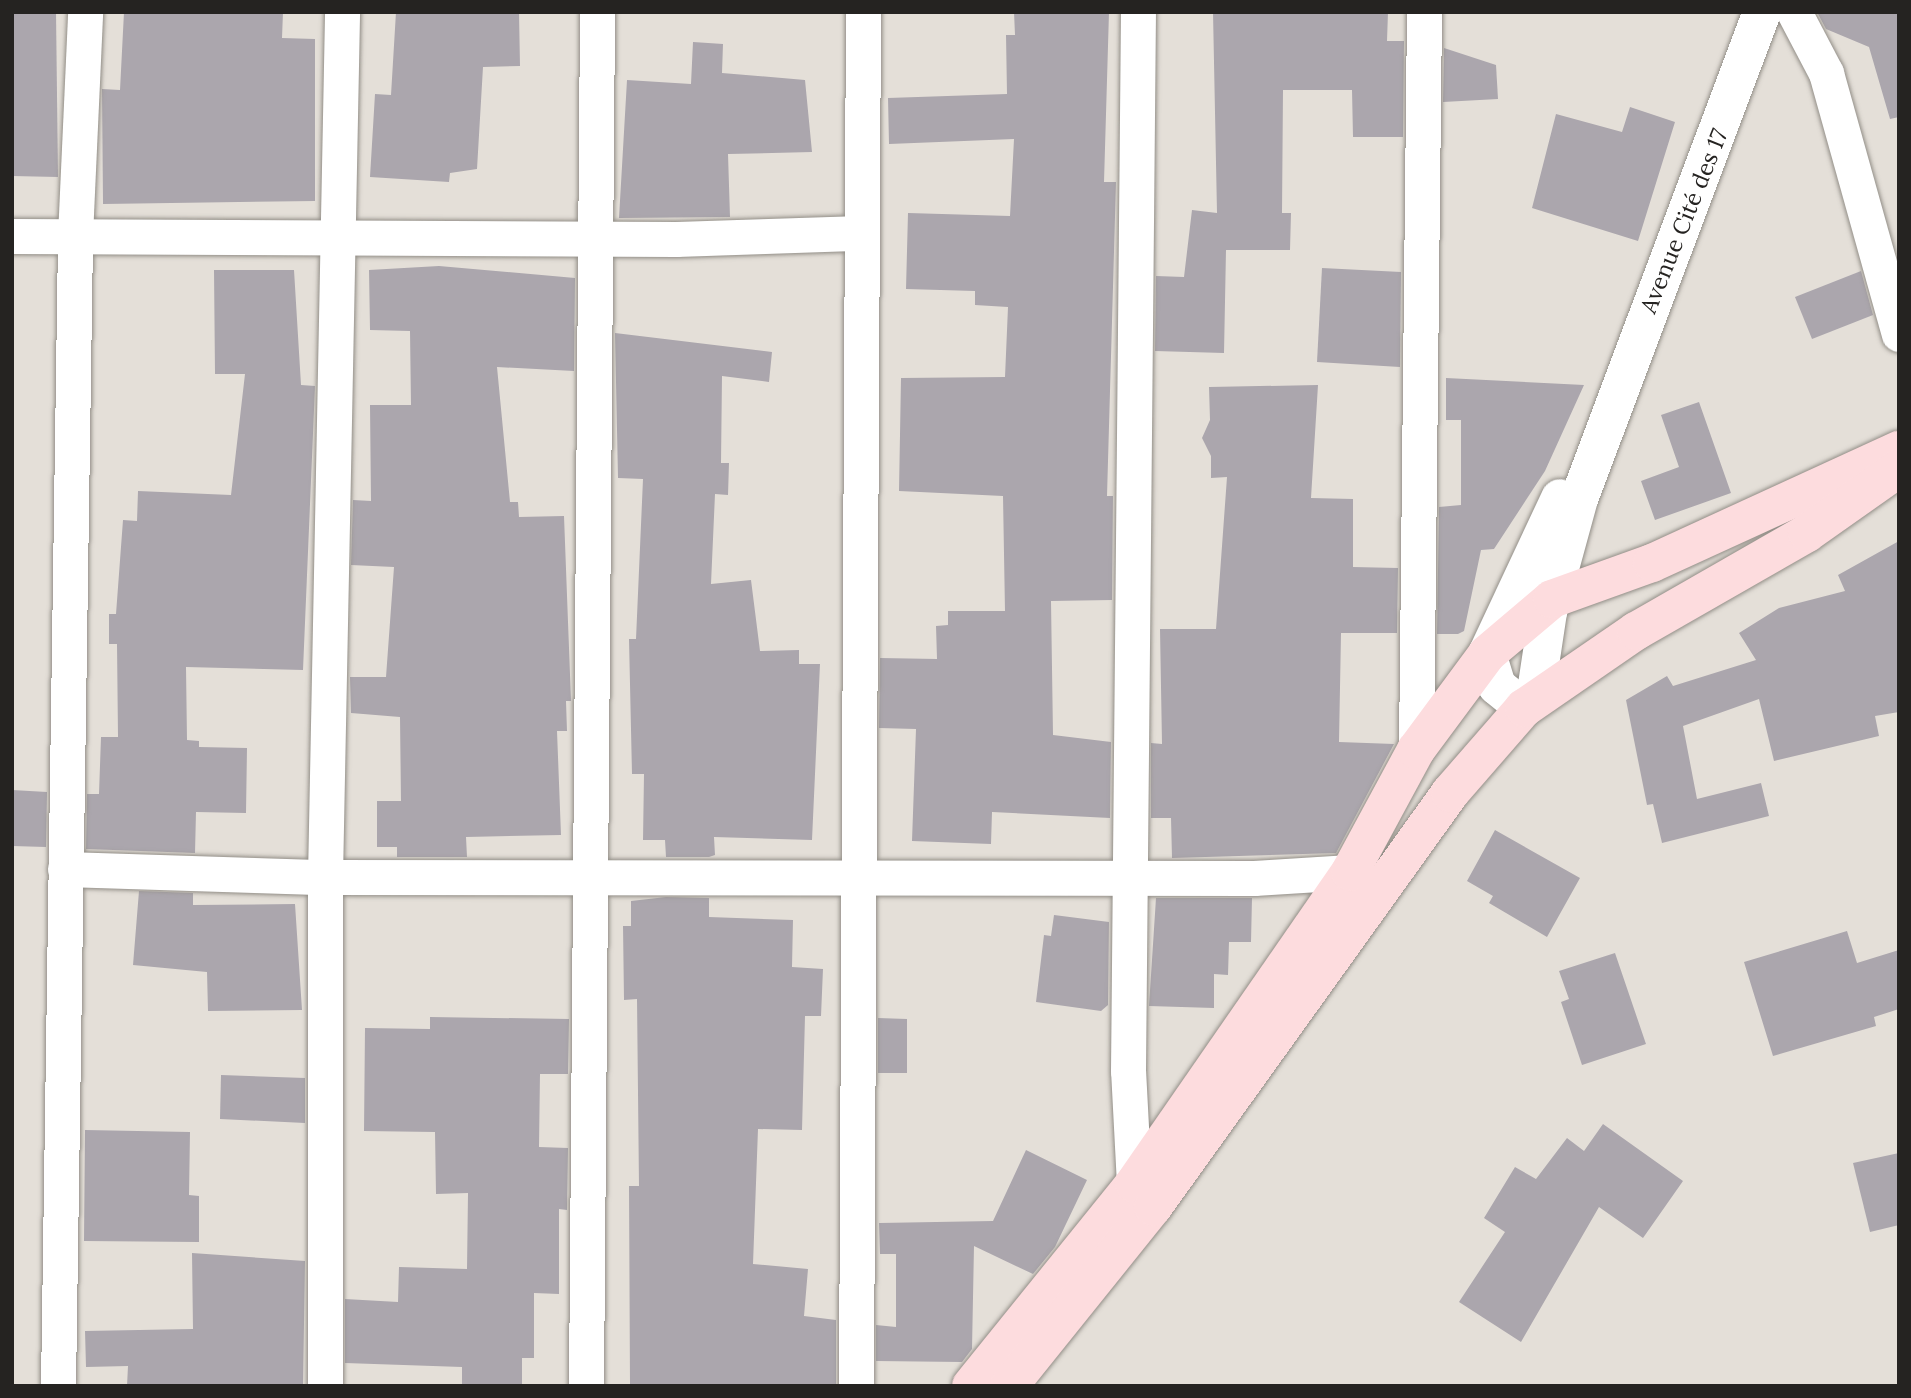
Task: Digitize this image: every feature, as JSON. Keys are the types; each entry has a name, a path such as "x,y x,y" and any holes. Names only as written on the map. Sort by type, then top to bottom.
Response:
{"main road":[{"path":"971,1386 1134,1184 1350,872 1416,750 1487,654 1552,598 1652,563 1899,450"},
{"path":"1009,1386 1153,1207 1450,793 1529,703 1684,601 1807,533 1899,468"}],"street":[{"path":"58,1386 75,236 85,12"},
{"path":"325,1386 325,877 342,12"},
{"path":"586,1386 597,12"},
{"path":"856,1386 855,878 863,12"},
{"path":"1134,1184 1128,1070 1133,878 1138,12"},
{"path":"1416,750 1424,12"},
{"name":"Avenue Cité des 17","path":"1605,429 1762,12"},
{"path":"1794,12 1826,73 1899,334"},
{"path":"12,236 338,233 597,238 861,233"},
{"path":"1605,429 1552,598 1529,703 1496,686 1487,654 1558,501 1605,429"},
{"path":"65,869 325,877 589,873 855,878 1133,878 1350,872"}],"building":[{"path":"12,12 56,12 58,177 12,176"},
{"path":"124,12 283,12 282,38 315,39 315,201 103,204 102,89 120,90"},
{"path":"396,12 519,12 520,66 483,67 477,169 450,173 449,182 370,177 375,94 391,95"},
{"path":"1014,12 1109,12 1104,182 1116,182 1107,496 1113,496 1112,600 1051,601 1053,735 1111,742 1110,818 992,812 991,844 912,841 916,729 879,728 880,658 937,659 936,626 948,625 948,611 1005,611 1003,496 899,491 901,378 1005,377 1008,307 975,305 975,291 906,289 908,213 1010,216 1014,139 889,144 888,98 1007,94 1006,35 1015,35"},
{"path":"1213,12 1388,12 1387,41 1404,41 1403,137 1353,137 1352,90 1283,90 1282,213 1291,213 1290,250 1226,250 1224,353 1155,351 1156,276 1184,277 1192,210 1217,213"},
{"path":"1817,12 1899,12 1899,117 1890,119 1869,47 1826,29"},
{"path":"693,42 723,44 722,73 805,80 812,152 728,154 730,217 619,218 627,80 691,84"},
{"path":"1444,48 1496,65 1498,99 1443,102"},
{"path":"1630,107 1675,122 1638,241 1532,208 1556,114 1622,132"},
{"path":"439,266 575,278 574,371 497,367 510,502 518,502 519,517 564,516 571,701 566,701 567,731 557,731 561,835 466,837 467,857 397,857 397,847 377,847 377,801 401,801 400,717 351,713 350,677 386,677 394,567 351,565 353,500 371,501 370,405 411,405 410,331 370,330 369,270"},
{"path":"1322,268 1401,272 1400,367 1317,362"},
{"path":"214,270 294,270 301,385 315,386 303,670 186,667 187,740 199,741 199,747 247,748 246,813 196,812 195,853 86,849 87,794 99,794 101,737 118,737 117,644 109,644 109,614 116,614 123,520 137,521 138,491 231,495 245,374 215,374"},
{"path":"1861,271 1873,315 1812,339 1795,297"},
{"path":"615,333 772,352 769,382 722,376 721,463 729,463 728,495 715,494 711,584 751,580 760,651 799,650 799,664 820,664 812,840 714,837 715,855 666,857 665,840 643,840 644,774 632,774 629,639 636,639 643,479 618,478"},
{"path":"1446,378 1584,385 1545,471 1494,549 1481,550 1464,631 1458,634 1437,634 1439,507 1461,505 1461,420 1446,420"},
{"path":"1318,385 1311,498 1353,499 1353,567 1398,568 1397,633 1341,633 1339,742 1394,744 1336,853 1172,858 1171,818 1151,818 1151,743 1162,744 1160,629 1216,629 1227,477 1211,478 1211,456 1202,438 1210,420 1209,387"},
{"path":"1699,402 1731,493 1655,520 1641,481 1679,467 1661,415"},
{"path":"1899,541 1899,712 1875,716 1879,736 1774,761 1759,699 1683,726 1697,799 1761,783 1769,816 1662,843 1653,804 1647,805 1626,700 1667,676 1673,686 1756,660 1739,633 1779,608 1845,591 1838,575"},
{"path":"12,790 47,792 46,847 12,846"},
{"path":"1495,830 1580,878 1547,937 1489,903 1493,896 1467,881"},
{"path":"139,891 193,893 193,905 295,904 302,1010 208,1011 207,972 133,965"},
{"path":"666,897 709,898 709,917 793,920 792,967 823,969 821,1016 805,1016 802,1130 758,1129 753,1264 808,1269 804,1316 836,1320 836,1386 630,1386 629,1186 639,1186 637,999 624,1000 623,926 631,926 631,901"},
{"path":"1156,898 1252,898 1251,942 1229,942 1228,975 1214,974 1214,1008 1149,1006"},
{"path":"1054,915 1109,922 1108,1005 1101,1011 1036,1002 1044,935 1051,936"},
{"path":"1847,931 1857,963 1899,950 1899,1009 1874,1017 1876,1026 1773,1056 1744,962"},
{"path":"1615,953 1646,1044 1582,1065 1561,1002 1569,999 1559,971"},
{"path":"430,1017 569,1019 568,1074 540,1074 539,1147 568,1148 567,1210 559,1209 559,1294 534,1293 534,1358 522,1358 522,1386 462,1386 462,1367 345,1363 345,1299 398,1302 399,1267 467,1269 468,1193 436,1194 435,1132 364,1131 365,1028 430,1029"},
{"path":"878,1018 907,1019 907,1073 878,1073"},
{"path":"221,1075 305,1078 305,1123 220,1119"},
{"path":"1603,1124 1683,1181 1643,1238 1599,1207 1521,1342 1459,1302 1505,1232 1484,1218 1515,1167 1536,1179 1567,1138 1584,1151"},
{"path":"85,1130 190,1132 189,1195 199,1196 199,1242 84,1241"},
{"path":"1026,1150 1087,1180 1055,1247 1033,1274 974,1246 972,1349 962,1362 876,1361 876,1325 896,1327 896,1254 880,1254 879,1223 993,1221"},
{"path":"1899,1153 1899,1225 1870,1232 1853,1163"},
{"path":"192,1253 305,1261 303,1386 127,1386 128,1366 86,1367 85,1331 193,1329"}]}
